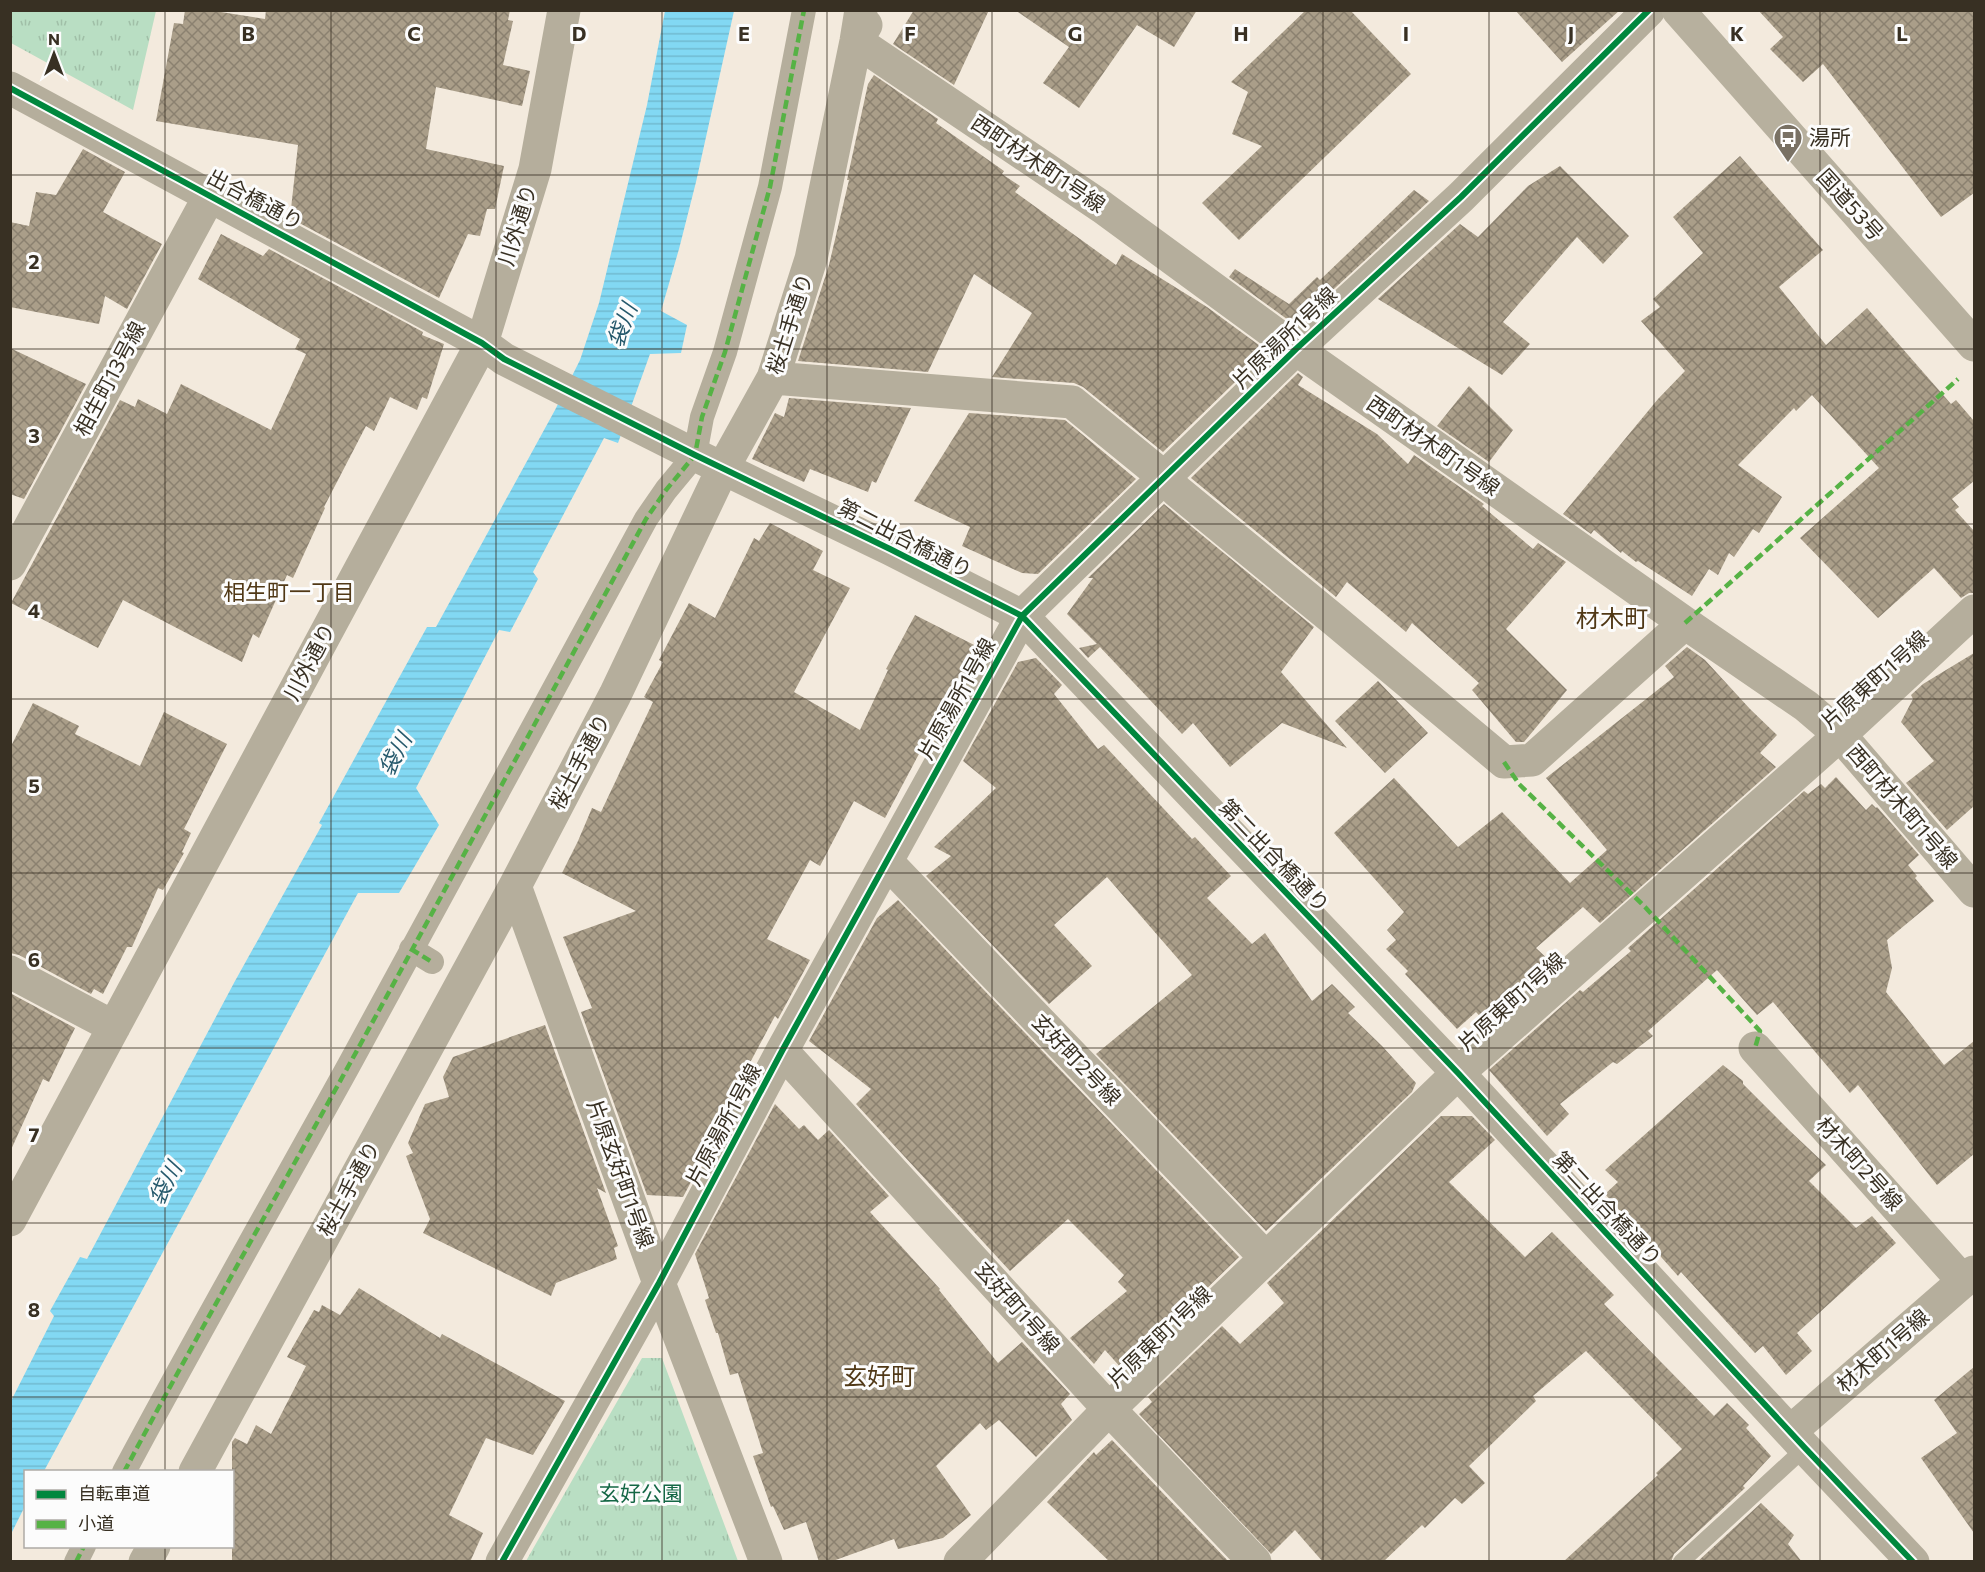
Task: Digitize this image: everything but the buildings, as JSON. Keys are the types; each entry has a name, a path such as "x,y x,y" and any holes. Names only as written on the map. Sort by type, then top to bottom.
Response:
{"highway":[{"name":"国道53号","path":"1678,10 1974,345"}],"street":[{"name":"川外通り","path":"10,1220 114,1027 493,351 535,169 564,10"},
{"path":"125,1470 646,519 666,490 709,461 702,417 725,352 770,187 804,10"},
{"path":"859,26 875,10"},
{"name":"片原湯所1号線","path":"502,1562 659,1283 782,1051 1022,616 1296,349 1461,197 1649,10"},
{"name":"桜土手通り","path":"196,1470 515,886 615,695 709,461 773,378 811,259 859,26"},
{"name":"西町材木町1号線","path":"859,26 1296,349 1806,706 1840,735 1974,891"},
{"name":"出合橋通り","path":"10,88 493,351"},
{"name":"相生町13号線","path":"10,564 210,195"},
{"name":"第二出合橋通り","path":"493,351 665,440 1022,616 1458,1073 1913,1562"},
{"path":"773,378 1072,402 1504,762 1532,760 1685,623"},
{"name":"片原東町1号線","path":"960,1562 1109,1409 1458,1073 1840,735 1974,611"},
{"name":"玄好町2号線","path":"886,862 1266,1258"},
{"name":"片原玄好町1号線","path":"515,886 659,1283 766,1562"},
{"path":"411,949 432,962"},
{"path":"10,972 114,1027"},
{"name":"材木町2号線","path":"1755,1048 1969,1276"},
{"name":"玄好町1号線","path":"782,1051 1109,1409 1255,1562"},
{"name":"材木町1号線","path":"1798,1440 1969,1276"},
{"path":"76,1562 83,1548"},
{"path":"145,1562 152,1548"}],"lane":[{"path":"1681,1562 1798,1440"}],"green space":[{"path":"11,10 156,11 133,110 11,43"},
{"name":"玄好公園","path":"642,1358 662,1358 738,1561 526,1561"}],"water":[{"name":"袋川","path":"665,11 734,11 696,182 661,311 687,325 681,353 650,354 618,443 604,438 533,572 538,579 510,632 499,630 416,788 439,825 399,893 358,893 45,1470 24,1470 24,1508 11,1534 11,1401 54,1316 50,1311 80,1257 87,1259 235,981 322,825 319,823 427,627 436,627 580,360 599,303 647,105"}],"marked path":[{"path":"125,1470 646,519 695,455 702,417 725,352 770,187 804,10"},
{"path":"1685,623 1958,379"},
{"path":"1504,762 1519,784 1645,907 1760,1031 1755,1048"},
{"path":"411,949 432,962"},
{"path":"76,1562 83,1548"}],"cycle path":[{"path":"502,1562 659,1283 782,1051 1022,616 1296,349 1461,197 1649,10"},
{"path":"10,88 482,343 504,359 1022,616 1458,1073 1913,1562"}],"place":[{"name":"湯所","path":"1788,164"}],"district":[{"name":"相生町一丁目","path":"289,592"},
{"name":"材木町","path":"1612,619"},
{"name":"玄好町","path":"879,1377"}]}
